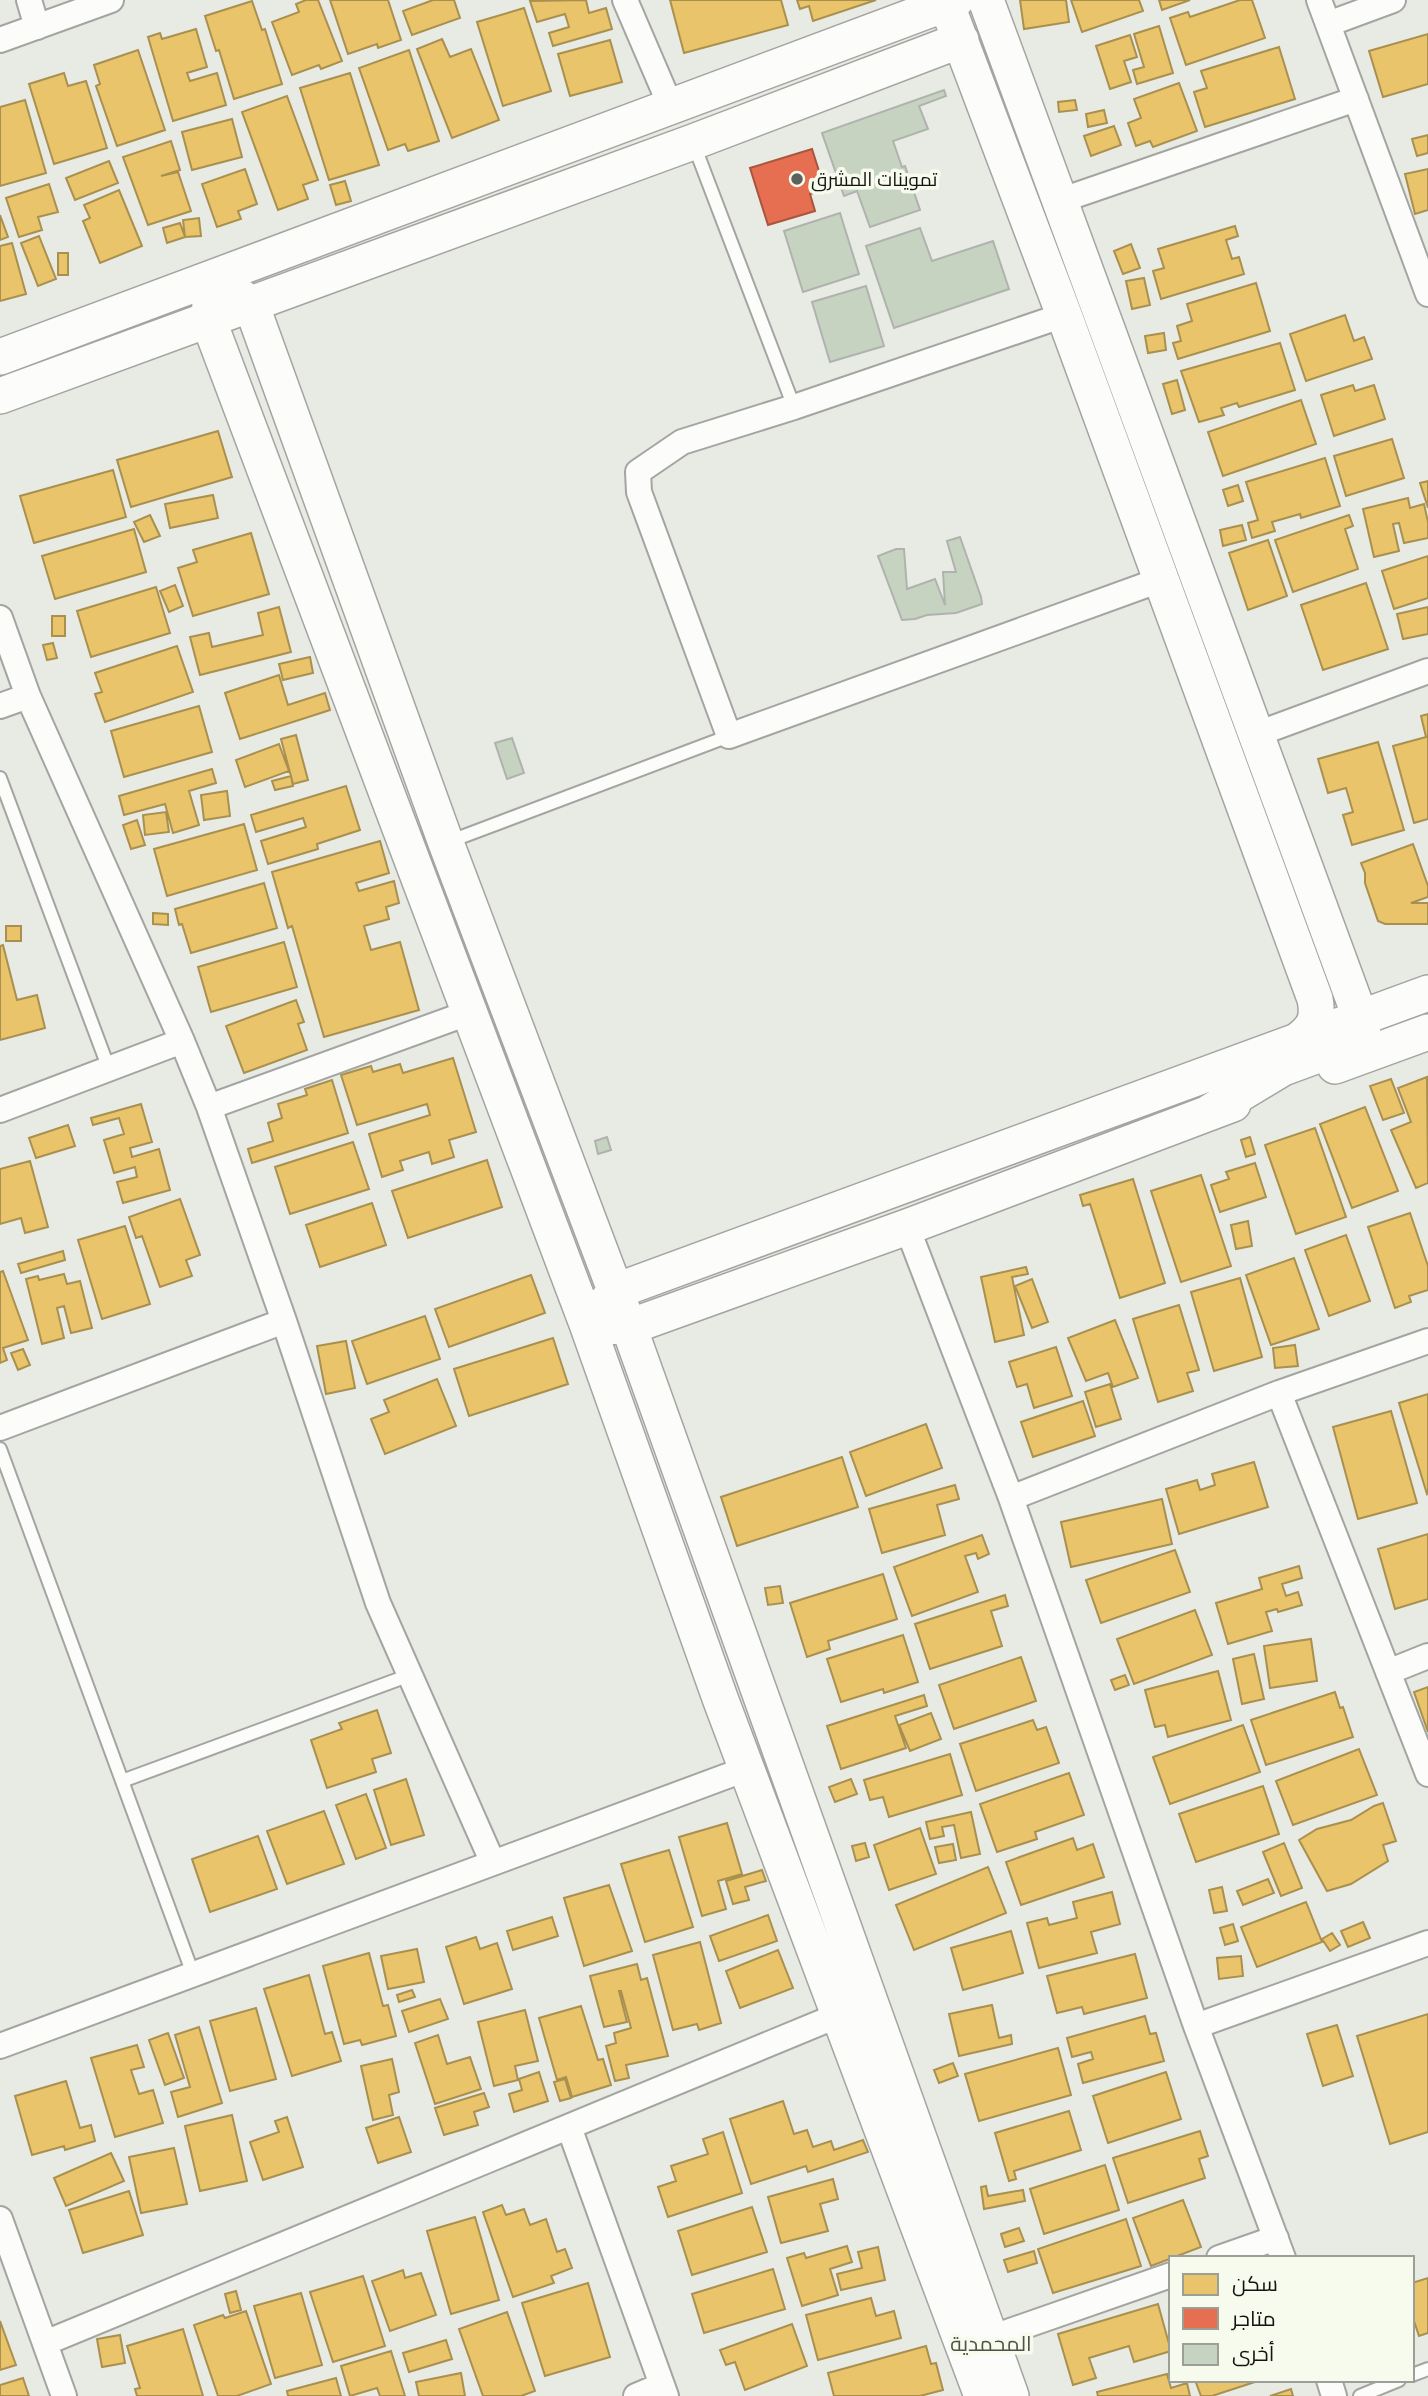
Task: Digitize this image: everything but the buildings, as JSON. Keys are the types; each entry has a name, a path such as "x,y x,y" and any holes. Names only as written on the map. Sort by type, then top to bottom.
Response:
{"street":[{"path":"29,0 37,27"},
{"path":"0,40 111,0"},
{"path":"625,0 671,107"},
{"path":"986,0 1362,1017 1362,1033 1351,1043 1283,1068 1210,1112"},
{"path":"1319,0 1428,294"},
{"path":"1328,24 1393,0"},
{"path":"951,1 961,40 1315,999 1317,1017 1314,1026 1297,1041"},
{"path":"0,357 951,1 967,4 972,12 1004,97 1040,147"},
{"path":"0,396 693,142 961,40"},
{"path":"1059,201 1356,99"},
{"path":"214,278 251,304 446,843 616,1291 1012,2396"},
{"path":"214,278 208,319 587,1324 747,1769 982,2396"},
{"path":"1064,315 794,407 682,442 638,472 639,492 729,736 1160,580"},
{"path":"0,618 28,696 209,1107 378,1603 493,1863"},
{"path":"1257,734 1428,671"},
{"path":"0,706 28,696"},
{"path":"587,1324 616,1291 1428,993"},
{"path":"209,1107 468,1013"},
{"path":"587,1324 629,1327 907,1227 1428,1032"},
{"path":"0,1110 182,1041"},
{"path":"907,1227 1011,1498 1196,2026 1279,2248 1231,2256"},
{"path":"0,1428 284,1321"},
{"path":"1011,1498 1279,1394 1428,1341"},
{"path":"1279,1394 1428,1774"},
{"path":"1388,1672 1428,1656"},
{"path":"0,2046 747,1769"},
{"path":"1196,2026 1428,1943"},
{"path":"45,2343 839,2015"},
{"path":"569,2127 664,2390 636,2396"},
{"path":"0,2219 64,2396"},
{"path":"990,2337 1169,2276"}],"lane":[{"path":"693,142 794,407"},
{"path":"446,843 729,736"},
{"path":"0,778 109,1069"},
{"path":"0,1449 193,1974"},
{"path":"122,1781 410,1675"},
{"path":"1360,2396 1394,2382"}],"place":[{"name":"تموينات المشرق","path":"797,179"}],"district":[{"name":"المحمدية","path":"991,2343"}]}
